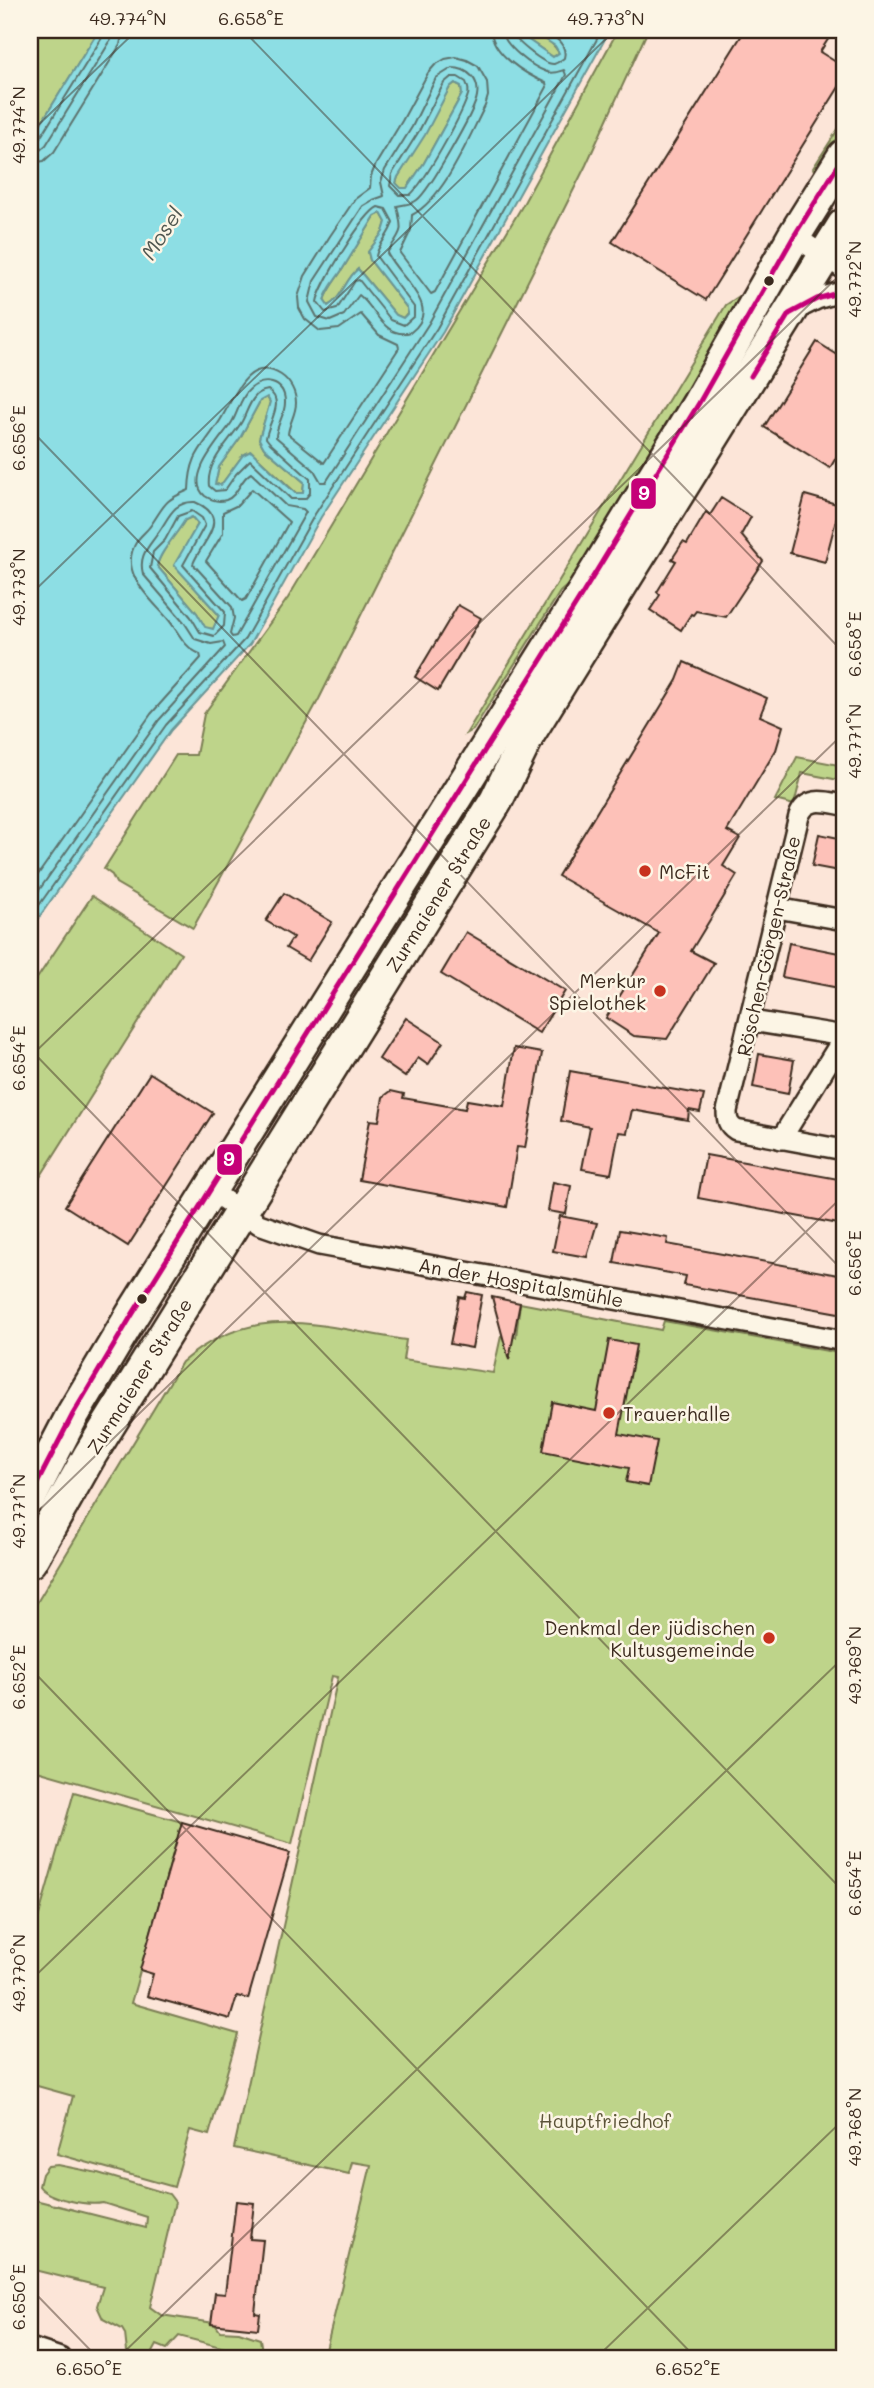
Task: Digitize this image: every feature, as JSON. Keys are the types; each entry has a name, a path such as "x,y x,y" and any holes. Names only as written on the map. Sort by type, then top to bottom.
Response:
{"main road":[{"name":"Zurmaiener Straße","path":"30,1497 74,1414 147,1292 583,593 699,403 800,225 844,156"},
{"name":"Zurmaiener Straße","path":"30,1561 89,1455 496,801 529,733 789,314 839,245"},
{"path":"147,1292 179,1314"}],"street":[{"path":"800,225 839,245"},
{"path":"789,314 817,299 844,291"},
{"name":"Röschen-Görgen-Straße","path":"781,1139 736,1130 730,1126 727,1111 802,809 816,801 844,805"},
{"path":"777,908 844,920"},
{"path":"751,1021 844,1037 781,1139 844,1150"},
{"name":"An der Hospitalsmühle","path":"210,1190 259,1224 319,1245 844,1341"},
{"path":"30,2348 60,2358"}],"green space":[{"path":"30,30 99,30 30,141"},
{"path":"514,30 540,35 559,53 553,57"},
{"path":"618,30 648,30 586,165 319,699 193,928 116,883 112,875 104,869 176,755 196,755 204,714 288,598 521,208"},
{"path":"455,83 461,86 462,94 424,163 407,188 401,189 396,183 398,177 450,87"},
{"path":"844,120 844,136 817,178 813,168"},
{"path":"381,213 386,222 383,232 368,252 370,260 407,308 408,312 403,318 396,315 358,269 333,303 328,306 324,300 375,216"},
{"path":"741,295 740,309 584,571 560,592 473,730 466,734 726,305"},
{"path":"266,396 270,402 259,439 264,448 304,482 303,493 296,493 251,451 243,455 221,485 215,484 219,467 240,438 260,401"},
{"path":"192,517 198,524 175,565 219,615 214,629 205,628 197,613 157,566 164,549 185,520"},
{"path":"797,757 844,766 844,781 802,773 794,805 775,800"},
{"path":"92,896 181,954 30,1193 30,989"},
{"name":"Hauptfriedhof","path":"520,1303 661,1330 664,1321 844,1354 844,2358 324,2358 371,2165 352,2162 349,2174 234,2148 338,1677 332,1676 292,1844 30,1769 30,1614 182,1362 209,1343 236,1331 262,1324 290,1323 406,1340 403,1360 493,1373 501,1336 516,1337"},
{"path":"74,1792 182,1822 131,2003 238,2034 209,2135 190,2130 174,2187 57,2154 73,2096 30,2084 30,1947"},
{"path":"58,2165 98,2173 169,2194 175,2202 150,2307 161,2315 214,2323 220,2331 239,2332 260,2339 263,2358 231,2358 229,2349 179,2336 167,2349 157,2345 150,2358 139,2358 127,2352 122,2329 103,2319 97,2306 103,2287 30,2269 30,2221 35,2200 146,2228 147,2217 103,2203 69,2200 44,2191 39,2186 42,2174 48,2166"}],"water":[{"name":"Mosel","path":"99,30 514,30 553,57 559,53 555,46 531,30 610,30 443,332 321,517 250,644 171,730 30,930 30,141","holes":["455,83 461,86 462,94 424,163 407,188 401,188 396,183 398,177 425,135 450,87","381,213 386,222 383,232 368,252 370,260 407,308 408,313 403,318 396,315 358,269 333,303 328,306 324,300 375,216","267,397 270,402 259,439 264,448 304,482 303,493 295,493 251,451 243,455 221,485 215,484 219,467 240,438 260,401","192,517 198,524 174,565 219,615 213,629 205,627 197,613 157,566 185,520"]}],"building":[{"path":"745,30 785,30 795,36 799,30 834,30 820,52 844,67 844,79 706,300 612,242"},
{"path":"817,342 844,359 844,444 830,468 764,427"},
{"path":"805,495 840,505 825,562 790,553"},
{"path":"721,498 751,517 741,535 763,561 726,617 696,611 681,630 650,610 660,595 657,592 676,561 672,559 683,542 687,544 706,512 710,515"},
{"path":"458,605 481,618 438,691 415,677"},
{"path":"684,662 767,698 760,716 783,726 776,750 727,831 740,838 723,866 737,875 691,951 714,963 667,1039 634,1036 606,1018 659,933 558,876 677,680"},
{"path":"819,834 844,839 844,872 812,866"},
{"path":"284,893 332,922 308,961 286,948 293,937 266,921"},
{"path":"466,932 565,991 539,1033 441,974"},
{"path":"789,943 844,954 844,989 782,977"},
{"path":"406,1018 443,1042 428,1065 418,1058 405,1077 379,1059"},
{"path":"514,1048 542,1053 525,1148 517,1147 507,1207 359,1180 370,1120 379,1121 383,1097 391,1091 404,1094 403,1098 465,1109 467,1100 504,1106"},
{"path":"759,1054 794,1060 788,1094 753,1087"},
{"path":"570,1071 704,1095 700,1112 689,1110 688,1120 632,1110 627,1133 619,1132 611,1174 582,1169 590,1127 561,1121"},
{"path":"150,1073 213,1113 128,1246 65,1206"},
{"path":"706,1155 844,1180 844,1225 698,1198"},
{"path":"553,1182 571,1186 566,1214 548,1211"},
{"path":"560,1216 597,1223 587,1257 553,1251"},
{"path":"620,1230 668,1238 667,1244 844,1276 844,1314 684,1285 686,1276 614,1263"},
{"path":"467,1292 482,1295 472,1348 450,1344 459,1297 465,1298"},
{"path":"492,1297 520,1303 509,1360"},
{"name":"Trauerhalle","path":"609,1340 636,1345 619,1434 657,1441 648,1486 626,1482 629,1468 543,1451 552,1402 596,1411"},
{"path":"182,1822 290,1853 248,1999 237,1996 230,2019 147,1996 153,1974 140,1970"},
{"path":"236,2201 254,2203 250,2239 263,2240 255,2313 260,2314 258,2329 211,2324 215,2293 225,2294"}],"transit line":[{"name":"9","path":"30,1497 73,1414 132,1315 583,593 699,403 794,236 844,156"},
{"name":"9","path":"751,376 789,314 817,299 844,291"}],"place":[{"name":"McFit","path":"645,871"},
{"name":"Merkur Spielothek","path":"660,991"},
{"name":"Trauerhalle","path":"609,1413"},
{"name":"Denkmal der jüdischen Kultusgemeinde","path":"769,1638"}]}
